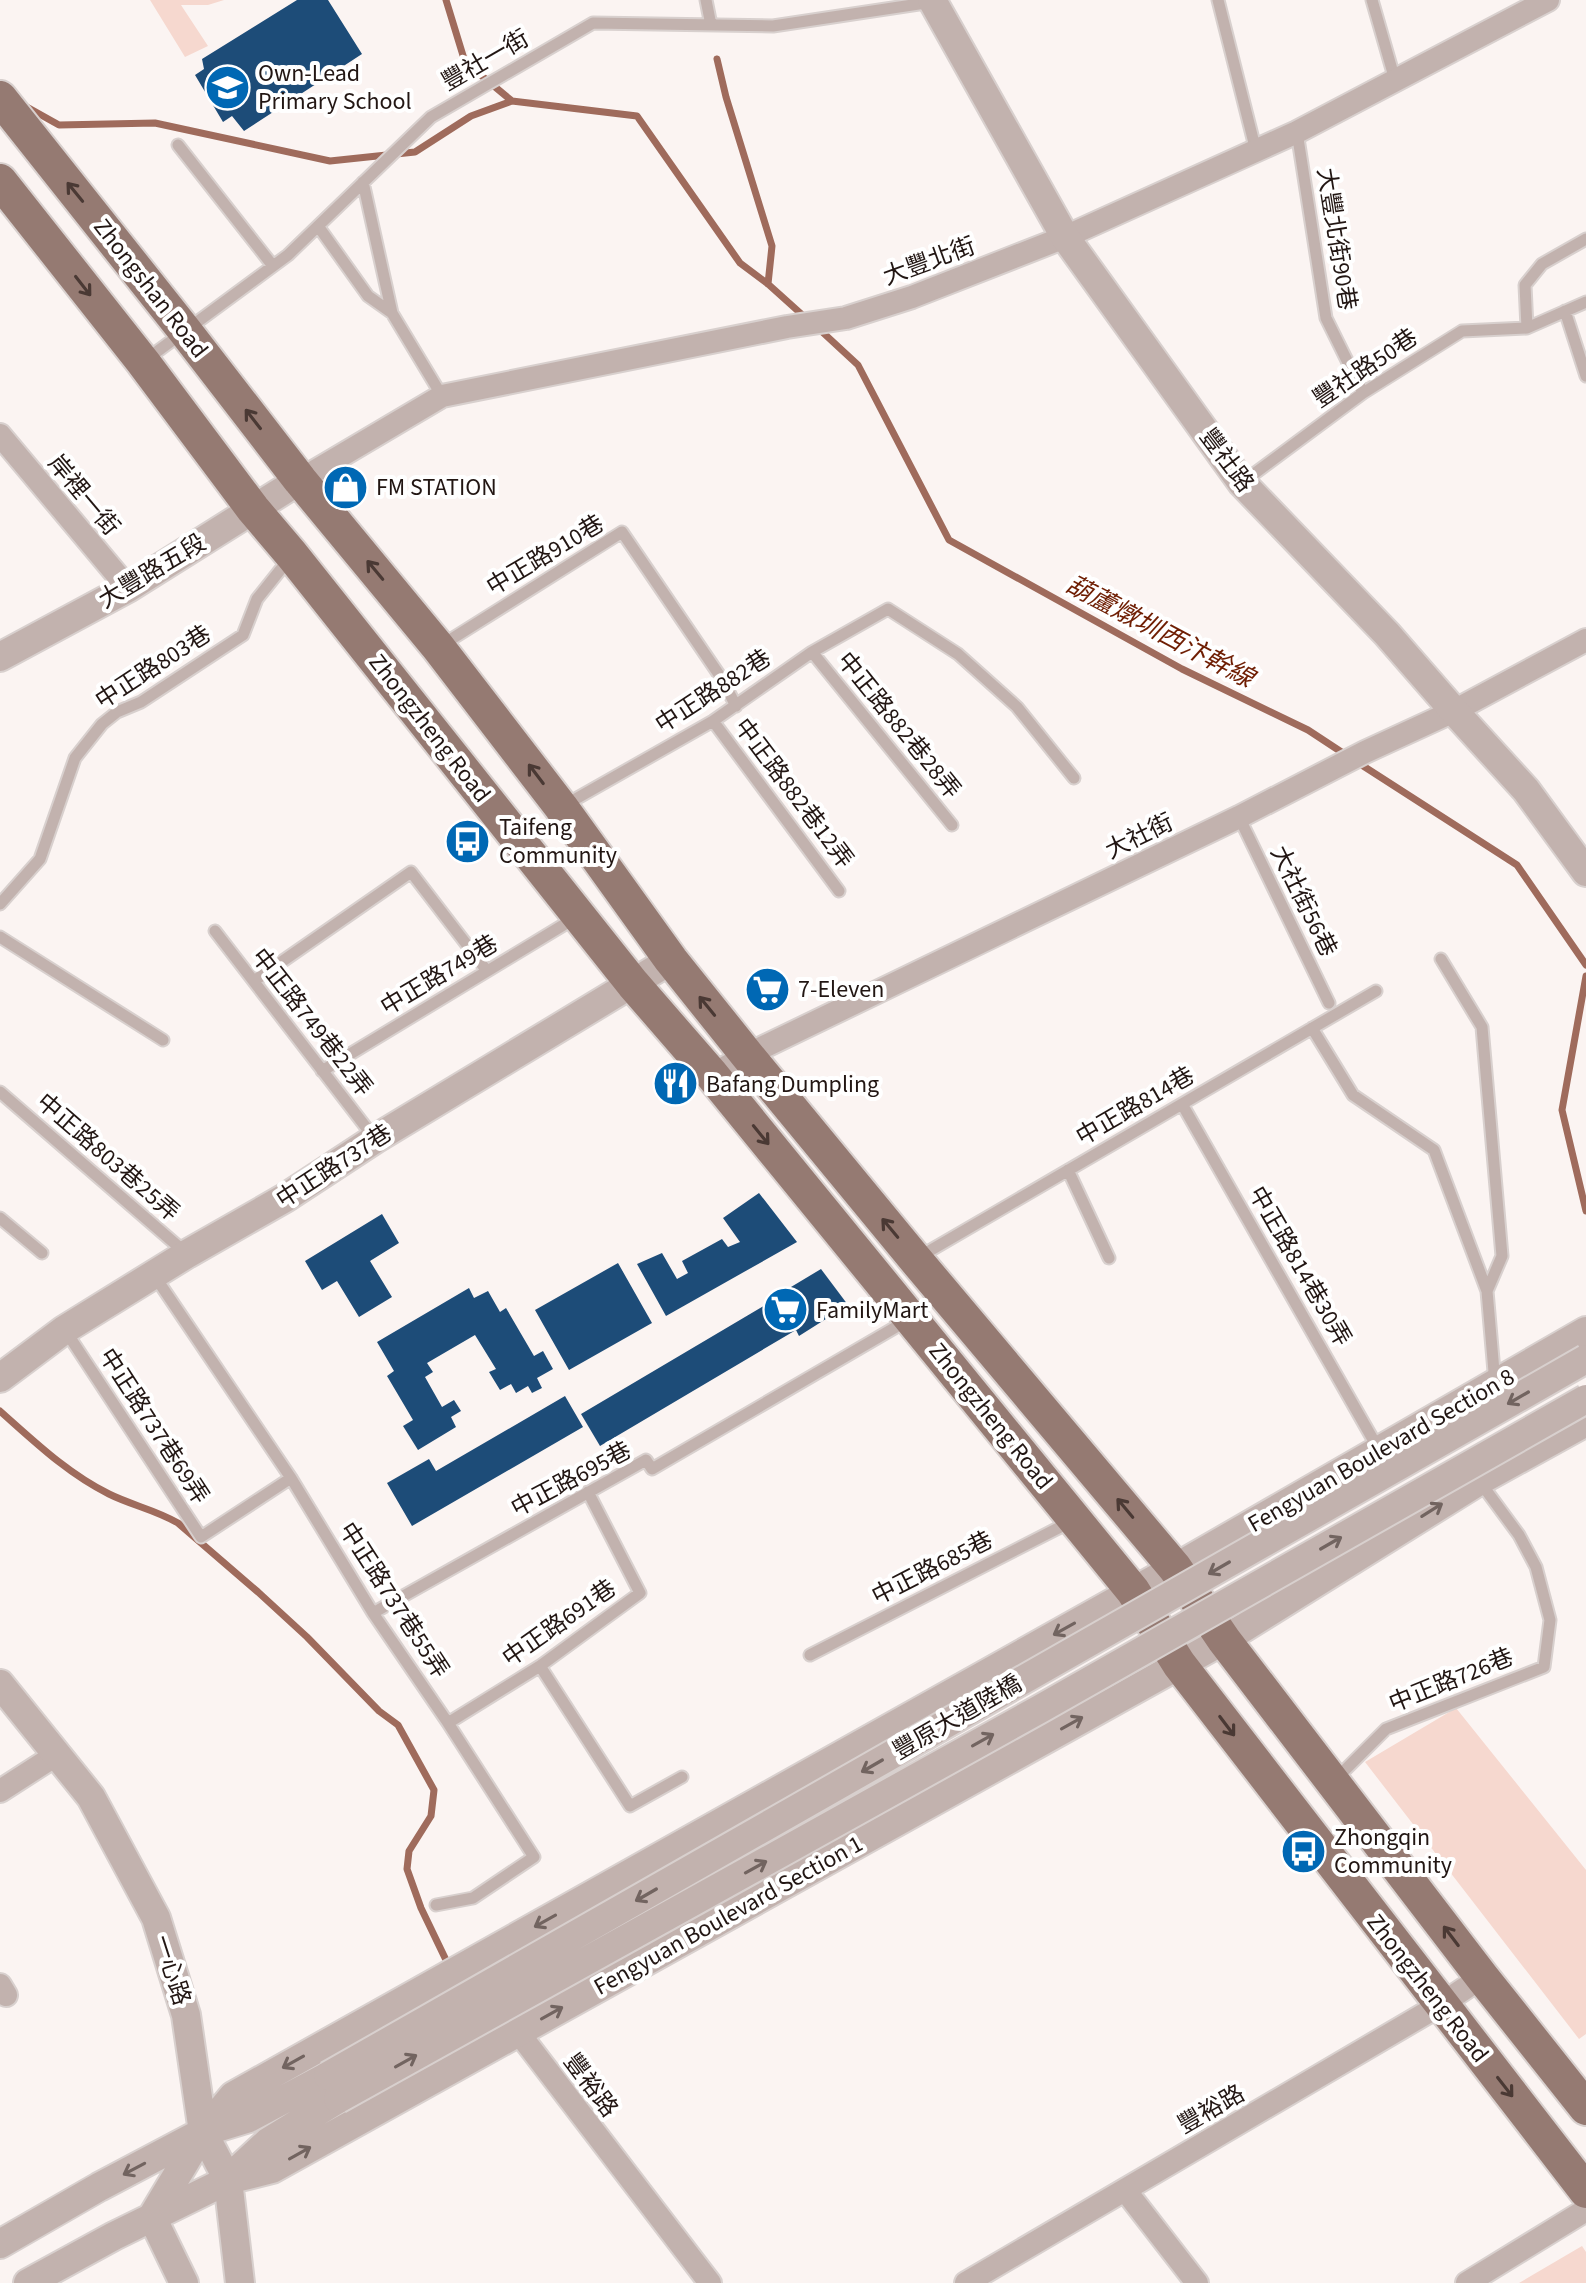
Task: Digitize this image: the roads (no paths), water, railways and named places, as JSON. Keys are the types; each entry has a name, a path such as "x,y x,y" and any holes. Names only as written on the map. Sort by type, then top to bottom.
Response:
{"main road":[{"name":"Zhongshan Road","path":"0,98 300,480"},
{"path":"0,181 143,362 253,509"},
{"name":"Zhongzheng Road","path":"300,480 438,647 561,807 671,960 747,1055 1175,1568 1224,1640 1586,2108"},
{"name":"Zhongzheng Road","path":"253,509 633,984 712,1075 1133,1591 1179,1664 1586,2191"}],"street":[{"name":"大豐北街","path":"300,480 442,396 846,318 912,297 1065,237 1297,132 1548,0"},
{"name":"豐社路","path":"933,1 1065,237 1242,483 1387,634 1526,790 1586,872"},
{"name":"岸裡一街","path":"0,435 128,588"},
{"name":"大豐路五段","path":"0,657 128,588 300,480"},
{"name":"大社街","path":"712,1075 747,1055 1454,711 1586,640"},
{"name":"中正路737巷","path":"0,1378 64,1330 671,960"},
{"name":"Fengyuan Boulevard Section 8","path":"1175,1568 1586,1331"},
{"name":"豐原大道陸橋","path":"333,2088 1586,1359"},
{"name":"豐原大道陸橋","path":"333,2088 1026,1716 1586,1399"},
{"path":"1224,1640 1479,1481 1586,1422"},
{"path":"184,2283 152,2217 203,2132 233,2096 1175,1568"},
{"name":"Fengyuan Boulevard Section 1","path":"28,2283 228,2180 272,2169 1224,1640"},
{"name":"一心路","path":"0,1684 91,1797 156,1918 186,2015 203,2132 228,2180"},
{"path":"0,1791 56,1755"},
{"name":"豐裕路","path":"966,2283 1440,2005 1482,1977"},
{"name":"豐裕路","path":"518,2032 710,2283"},
{"path":"0,2244 203,2132 333,2088"},
{"name":"Fengyuan Boulevard Section 1","path":"228,2180 333,2088"},
{"path":"228,2180 240,2283"},
{"path":"1125,2190 1197,2283"},
{"path":"1467,2283 1586,2210"}],"lane":[{"path":"706,0 711,25"},
{"path":"1218,0 1256,151"},
{"path":"1372,0 1395,80"},
{"name":"豐社一街","path":"143,362 288,255 431,117 593,23 773,26 933,1"},
{"name":"大豐北街90巷","path":"1297,132 1326,318 1363,393"},
{"path":"178,145 273,266"},
{"path":"363,182 392,313 442,396"},
{"path":"318,226 368,296 392,313"},
{"path":"1586,239 1542,264 1525,285 1527,328 1586,302"},
{"path":"1565,311 1586,376"},
{"name":"豐社路50巷","path":"1242,483 1363,393 1462,331 1527,328"},
{"name":"中正路910巷","path":"438,647 622,532 722,679 736,706"},
{"name":"中正路803巷","path":"0,904 40,859 75,758 102,724 243,635 257,599 292,555"},
{"name":"中正路882巷","path":"561,807 713,721 812,652 888,609 958,654 1017,707 1074,778"},
{"name":"中正路882巷28弄","path":"812,652 952,825"},
{"name":"中正路882巷12弄","path":"713,721 839,891"},
{"name":"大社街56巷","path":"1239,817 1329,1003"},
{"path":"254,981 411,872 487,971"},
{"name":"中正路749巷","path":"322,1071 579,916"},
{"name":"中正路749巷22弄","path":"215,931 375,1139"},
{"path":"0,937 163,1040"},
{"path":"1441,959 1482,1027 1502,1256 1487,1291"},
{"name":"中正路814巷","path":"915,1259 1376,991"},
{"path":"1312,1028 1353,1095 1434,1150 1487,1291 1495,1383"},
{"name":"中正路803巷25弄","path":"0,1092 187,1254"},
{"name":"中正路814巷30弄","path":"1182,1104 1379,1450"},
{"path":"1068,1170 1109,1258"},
{"path":"0,1218 42,1253"},
{"name":"中正路737巷55弄","path":"154,1274 291,1478 373,1613 534,1857 473,1898 436,1905"},
{"name":"中正路695巷","path":"373,1613 646,1460 652,1469 911,1317"},
{"name":"中正路737巷69弄","path":"64,1330 201,1537 291,1478"},
{"path":"1434,1418 1452,1443"},
{"path":"1461,1456 1479,1481"},
{"name":"中正路726巷","path":"1333,1781 1386,1729 1544,1667 1550,1620 1536,1567 1519,1535 1479,1481"},
{"name":"中正路691巷","path":"448,1723 540,1666 640,1593 588,1492"},
{"name":"中正路685巷","path":"810,1655 1074,1520"},
{"path":"540,1666 630,1806 682,1777"}],"waterway":[{"path":"446,0 465,62 512,101"},
{"path":"717,59 772,246 768,284"},
{"path":"25,106 59,125 155,123 330,161 415,152 471,116 512,101 637,116 740,263 808,320"},
{"name":"葫蘆燉圳西汴幹線","path":"818,328 858,365 949,540 1182,669 1308,730 1346,755"},
{"name":"葫蘆燉圳西汴幹線","path":"1357,762 1517,865 1586,965"},
{"name":"葫蘆燉圳西汴幹線","path":"1586,976 1562,1110 1586,1211"},
{"path":"0,1411 79,1477 117,1498 178,1523 258,1592 379,1711 398,1725 434,1790 431,1816 409,1851 407,1869 421,1908 446,1960"}],"place":[{"name":"Own-Lead Primary School","path":"227,87"},
{"name":"FM STATION","path":"345,487"},
{"name":"Taifeng Community","path":"468,841"},
{"name":"7-Eleven","path":"767,989"},
{"name":"Bafang Dumpling","path":"675,1084"},
{"name":"FamilyMart","path":"785,1310"},
{"name":"Zhongqin Community","path":"1303,1851"}]}
